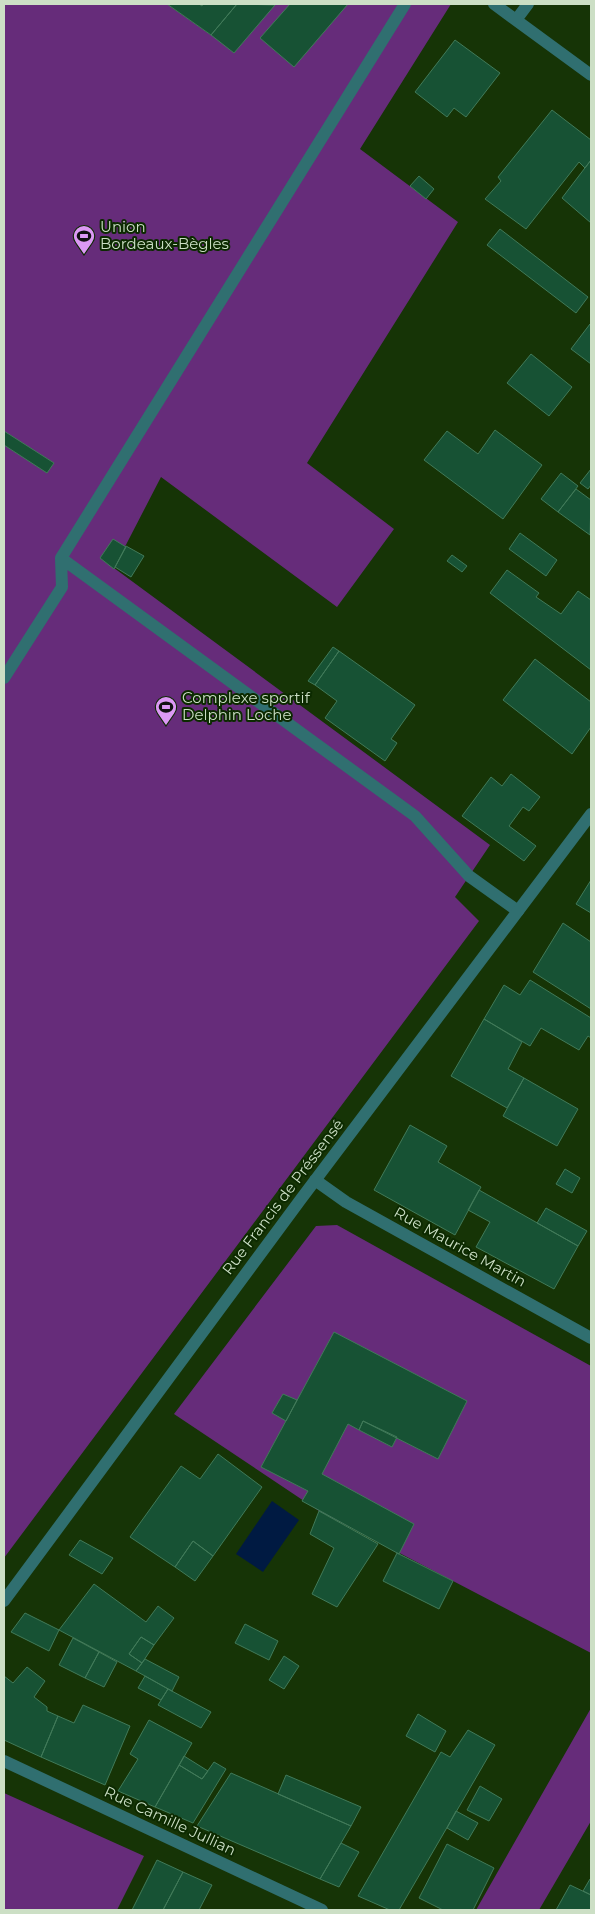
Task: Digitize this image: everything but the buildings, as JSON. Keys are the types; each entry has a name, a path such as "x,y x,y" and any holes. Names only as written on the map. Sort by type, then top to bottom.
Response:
{"street":[{"path":"4,678 62,587 61,558 405,4"},
{"path":"494,4 591,75"},
{"path":"516,20 528,4"},
{"path":"61,558 415,816 469,876 518,911"},
{"name":"Rue Francis de Préssensé","path":"4,1601 315,1180 591,814"},
{"name":"Rue Maurice Martin","path":"315,1180 346,1202 591,1338"},
{"name":"Rue Camille Jullian","path":"4,1761 322,1910"}],"shaded area":[{"name":"Complexe sportif Delphin Loche","path":"4,4 167,4 211,35 237,4 451,4 360,149 458,222 307,463 394,529 337,607 161,477 114,568 490,845 455,897 479,921 4,1558"},
{"path":"337,1225 591,1366 591,1653 319,1511 174,1414 316,1226"},
{"path":"591,1708 591,1821 539,1910 476,1910"},
{"path":"4,1793 144,1856 117,1910 4,1910"}],"water":[{"path":"272,1501 299,1520 263,1572 236,1554"}],"place":[{"name":"Union Bordeaux-Bègles","path":"84,255"},
{"name":"Complexe sportif Delphin Loche","path":"166,726"}]}
